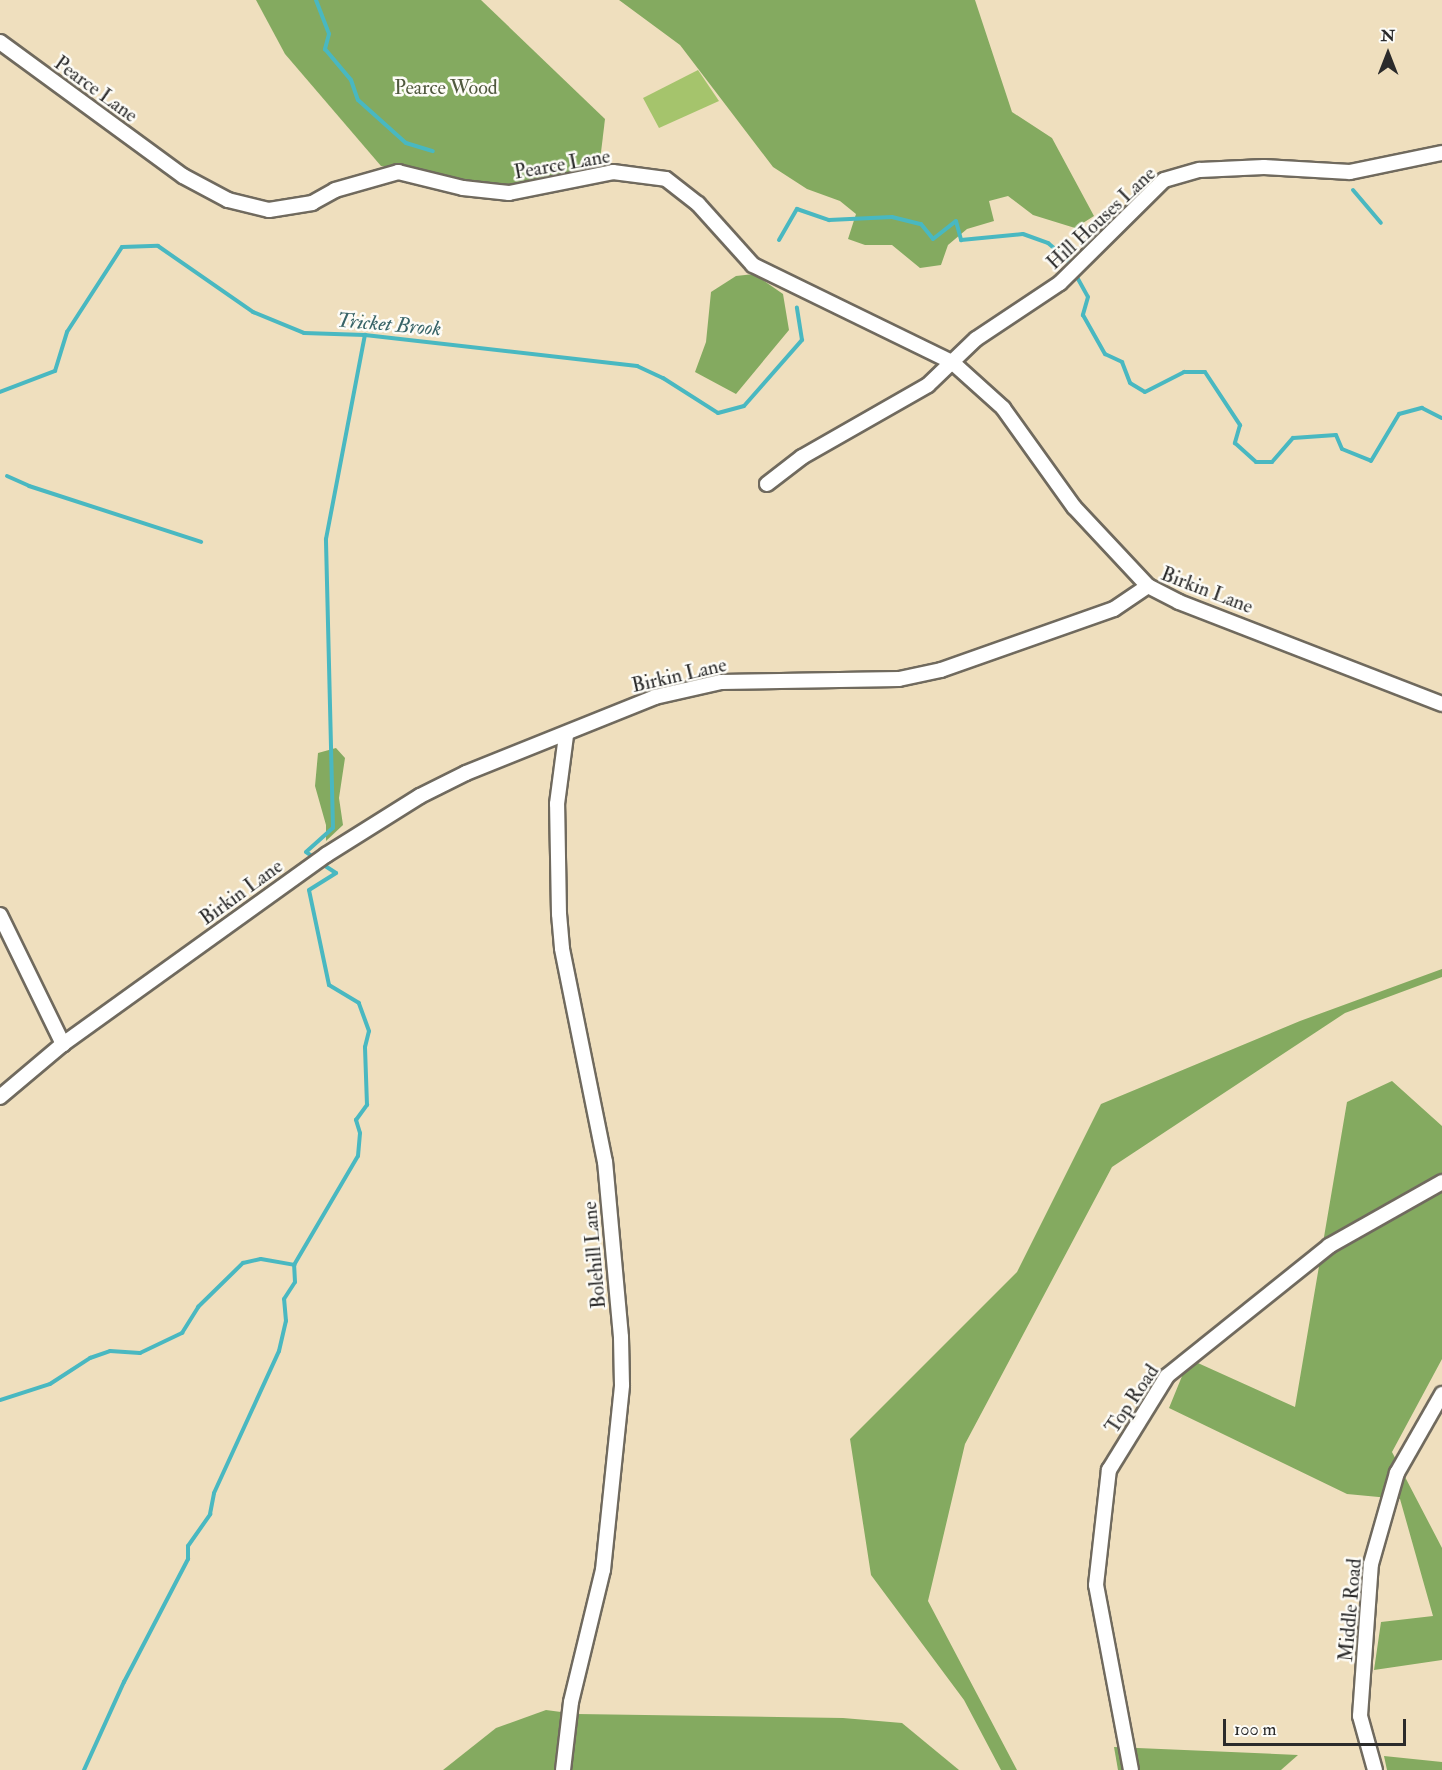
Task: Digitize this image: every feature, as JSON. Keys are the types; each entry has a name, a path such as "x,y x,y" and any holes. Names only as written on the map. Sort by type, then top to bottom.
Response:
{"street":[{"name":"Pearce Lane","path":"0,42 183,176 228,200 269,210 312,203 335,190 398,172 463,188 509,193 612,172 656,176 698,204 753,265 952,362 1003,408 1074,507 1148,586"},
{"name":"Hill Houses Lane","path":"767,484 802,457 928,385 976,339 1060,283 1164,180 1200,171 1264,167 1350,172 1442,153"},
{"name":"Birkin Lane","path":"0,1097 63,1044 326,855 429,791 466,773 566,736 611,712 655,697 721,682 899,679 941,670 1114,609 1148,586 1442,704"},
{"name":"Bolehill Lane","path":"563,1770 571,1702 603,1570 622,1385 621,1337 605,1162 562,948 559,914 556,804 566,736"},
{"path":"0,915 46,1016 63,1044"},
{"name":"Top Road","path":"1131,1770 1096,1585 1109,1470 1167,1376 1329,1246 1442,1182"},
{"name":"Middle Road","path":"1375,1770 1360,1716 1371,1564 1397,1473 1442,1394"}],"green space":[{"name":"Pearce Wood","path":"256,0 481,0 605,119 599,169 501,187 381,166 285,54"},
{"path":"619,0 975,0 1012,112 1052,138 1094,216 1075,228 1033,215 1008,196 989,201 994,221 967,229 948,245 941,265 920,268 892,245 865,245 848,239 856,214 840,201 807,189 773,167 680,45"},
{"path":"698,70 719,101 659,128 643,98"},
{"path":"754,274 783,294 789,330 736,394 695,372 706,342 711,292 736,276"},
{"path":"336,748 345,758 339,798 343,825 326,841 326,825 315,786 318,753"},
{"path":"1442,969 1442,977 1345,1013 1112,1167 965,1444 928,1601 1017,1770 1001,1770 964,1700 871,1575 850,1439 1017,1272 1101,1104 1300,1021"},
{"path":"1392,1081 1442,1126 1442,1359 1392,1452 1442,1548 1442,1660 1374,1670 1381,1622 1433,1616 1400,1499 1347,1494 1169,1408 1189,1359 1295,1407 1347,1102"},
{"path":"546,1710 561,1712 554,1770 443,1770 496,1728"},
{"path":"577,1714 843,1718 902,1723 959,1770 571,1770"},
{"path":"1114,1747 1298,1755 1281,1770 1118,1770"},
{"path":"1384,1756 1442,1762 1442,1770 1387,1770"}],"waterway":[{"path":"316,0 329,34 325,49 351,80 358,100 406,143 433,151"},
{"path":"1353,190 1381,223"},
{"name":"Tricket Brook","path":"779,240 797,209 829,220 892,217 921,224 933,239 956,221 961,240 1023,234 1048,243 1067,259 1088,297 1083,315 1105,354 1122,362 1130,383 1145,392 1184,372 1205,372 1240,425 1235,443 1256,462 1272,462 1293,438 1336,435 1342,449 1371,461 1399,414 1422,408 1442,418"},
{"name":"Tricket Brook","path":"0,392 55,371 67,332 122,247 158,246 253,312 304,333 365,335 637,366 663,378 718,413 744,406 802,340 797,307"},
{"path":"316,859 306,852 333,828 326,539 365,335"},
{"path":"7,476 29,486 201,542"},
{"path":"84,1770 124,1682 188,1559 188,1546 210,1514 214,1493 279,1351 286,1321 284,1299 295,1282 294,1265 358,1156 360,1133 356,1120 367,1105 365,1047 369,1031 359,1003 329,985 309,890 336,873 322,864"},
{"path":"0,1400 50,1384 90,1358 110,1351 140,1353 182,1333 198,1307 243,1263 261,1259 294,1265"}]}
